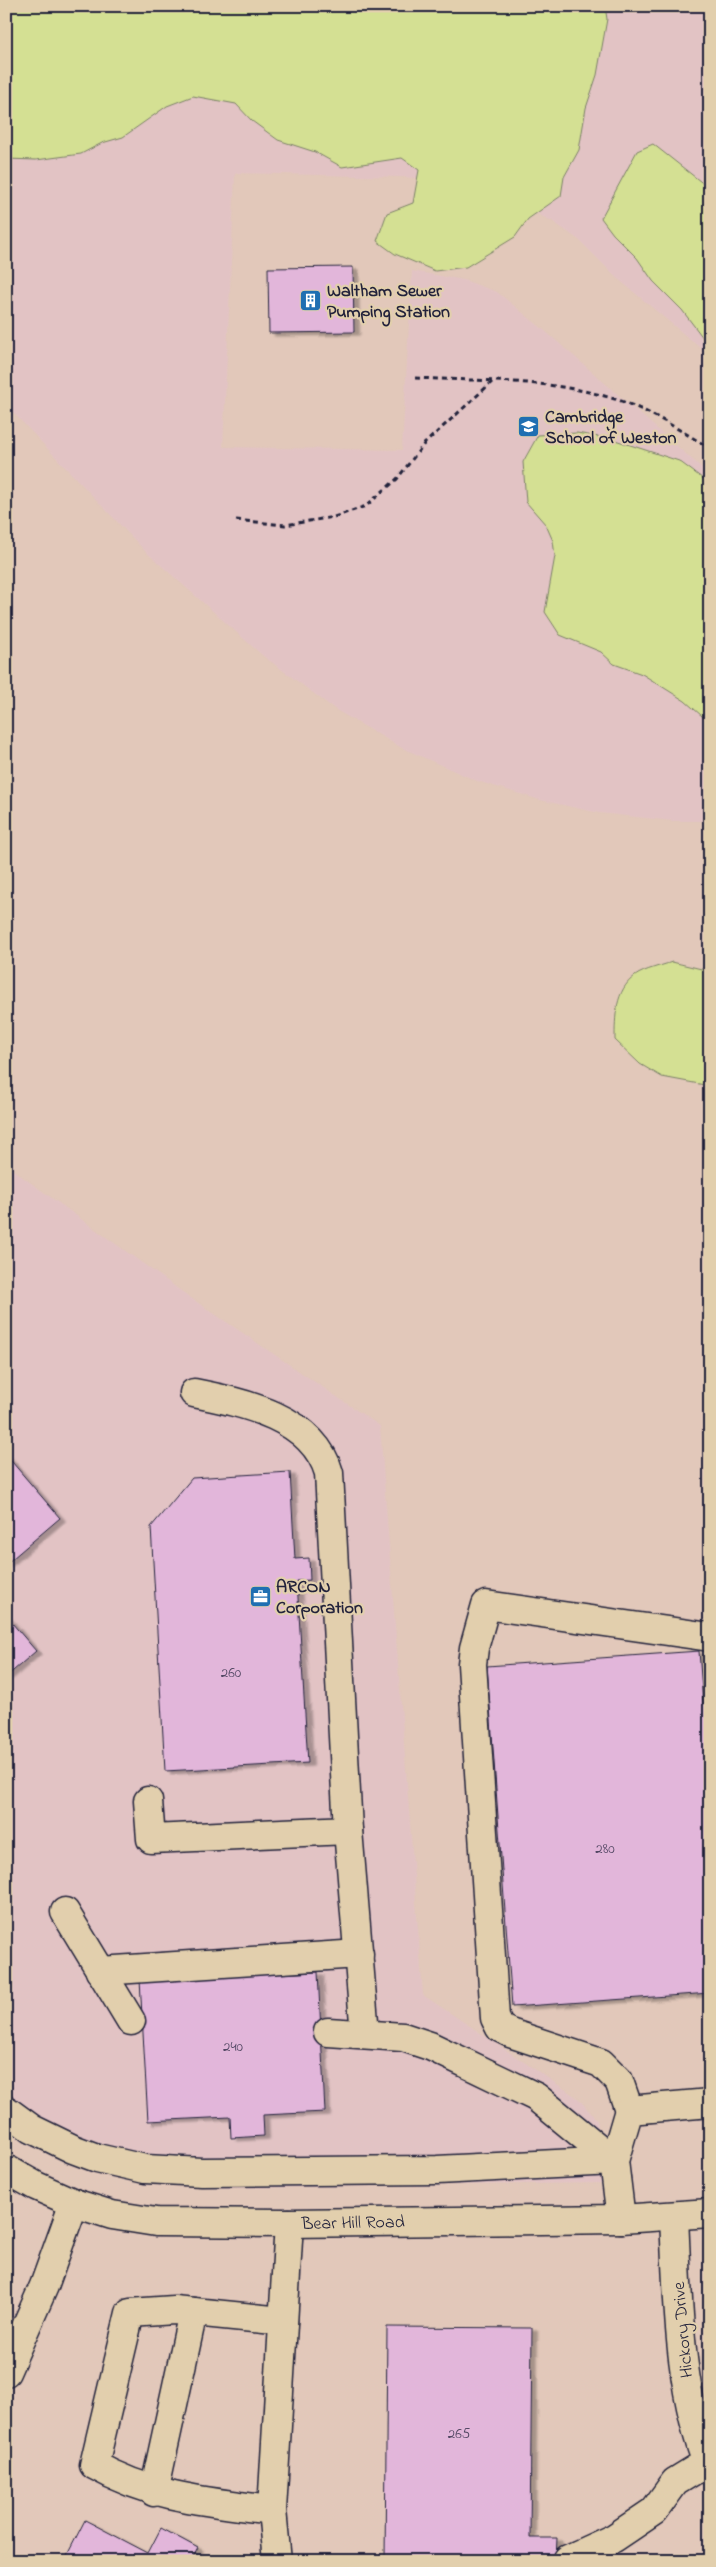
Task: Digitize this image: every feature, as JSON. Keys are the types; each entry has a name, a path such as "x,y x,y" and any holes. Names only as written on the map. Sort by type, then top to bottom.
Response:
{"street":[{"path":"194,1393 230,1400 264,1412 295,1427 312,1441 325,1459 329,1472 348,1830 366,2034"},
{"path":"621,2219 614,2161 629,2110 619,2081 602,2063 510,2033 500,2028 495,2018 472,1664 474,1648 486,1605 710,1637"},
{"path":"148,1800 151,1839 348,1830"},
{"path":"65,1912 130,2022"},
{"path":"100,1971 359,1954"},
{"path":"328,2032 417,2040 516,2086 553,2109 614,2161"},
{"path":"629,2110 710,2103"},
{"path":"6,2110 32,2129 73,2149 97,2158 145,2169 193,2172 437,2170 614,2161"},
{"name":"Bear Hill Road","path":"6,2169 36,2186 74,2203 112,2214 156,2222 289,2223 621,2219 710,2214"},
{"path":"6,2372 44,2286 74,2203"},
{"name":"Hickory Drive","path":"674,2217 683,2359 690,2398 708,2467"},
{"path":"277,2561 272,2510 289,2223"},
{"path":"272,2510 196,2501 154,2492 115,2477 94,2465 130,2313 193,2312 283,2321"},
{"path":"154,2492 193,2312"},
{"path":"568,2560 614,2538 654,2511 675,2482 708,2467"}],"path":[{"path":"415,378 566,388 608,397 642,410 710,448"},
{"path":"236,520 285,525 334,517 366,506 397,479 424,444 492,382"}],"shaded area":[{"name":"Cambridge School of Weston","path":"6,6 710,6 710,356 617,278 579,240 552,221 522,207 441,180 402,177 235,173 223,447 402,450 412,271 464,280 497,292 544,330 710,475 710,821 673,821 599,813 540,800 477,781 402,748 336,710 262,655 146,552 6,405"},
{"path":"6,1165 188,1296 380,1426 423,1995 578,2098 597,2120 607,2183 225,2188 154,2184 90,2172 30,2143 6,2125"}],"green space":[{"path":"6,6 605,6 607,19 597,75 586,108 579,150 564,177 561,196 528,219 515,237 466,267 435,271 395,254 377,241 387,213 413,203 419,170 402,158 342,167 315,152 278,140 252,121 236,104 193,96 167,106 123,137 102,143 81,154 36,160 6,159"},
{"path":"653,144 710,189 710,347 682,310 653,281 637,258 613,234 601,218 637,151"},
{"path":"577,433 615,440 679,461 710,484 710,723 685,701 642,674 614,664 601,652 560,635 545,612 555,556 553,541 546,525 526,502 523,462 538,435"},
{"path":"672,962 710,971 710,1086 662,1077 640,1064 615,1040 618,1005 623,989 628,982 643,971"}],"building":[{"name":"Waltham Sewer Pumping Station","path":"353,267 354,332 269,333 268,268"},
{"path":"6,1455 60,1518 6,1564"},
{"path":"290,1472 295,1559 309,1558 310,1580 297,1581 308,1763 165,1771 151,1527 192,1478"},
{"path":"6,1616 36,1651 6,1677"},
{"path":"699,1651 703,1704 710,1703 710,1993 512,2007 487,1666"},
{"path":"318,1972 325,2112 263,2115 264,2136 231,2138 230,2117 148,2121 140,1980"},
{"path":"387,2327 532,2328 530,2538 557,2538 556,2561 385,2561"},
{"path":"85,2520 148,2553 161,2528 198,2548 191,2561 64,2561"}],"place":[{"name":"Waltham Sewer Pumping Station","path":"311,300"},
{"name":"Cambridge School of Weston","path":"529,426"},
{"name":"ARCON Corporation","path":"260,1596"}]}
